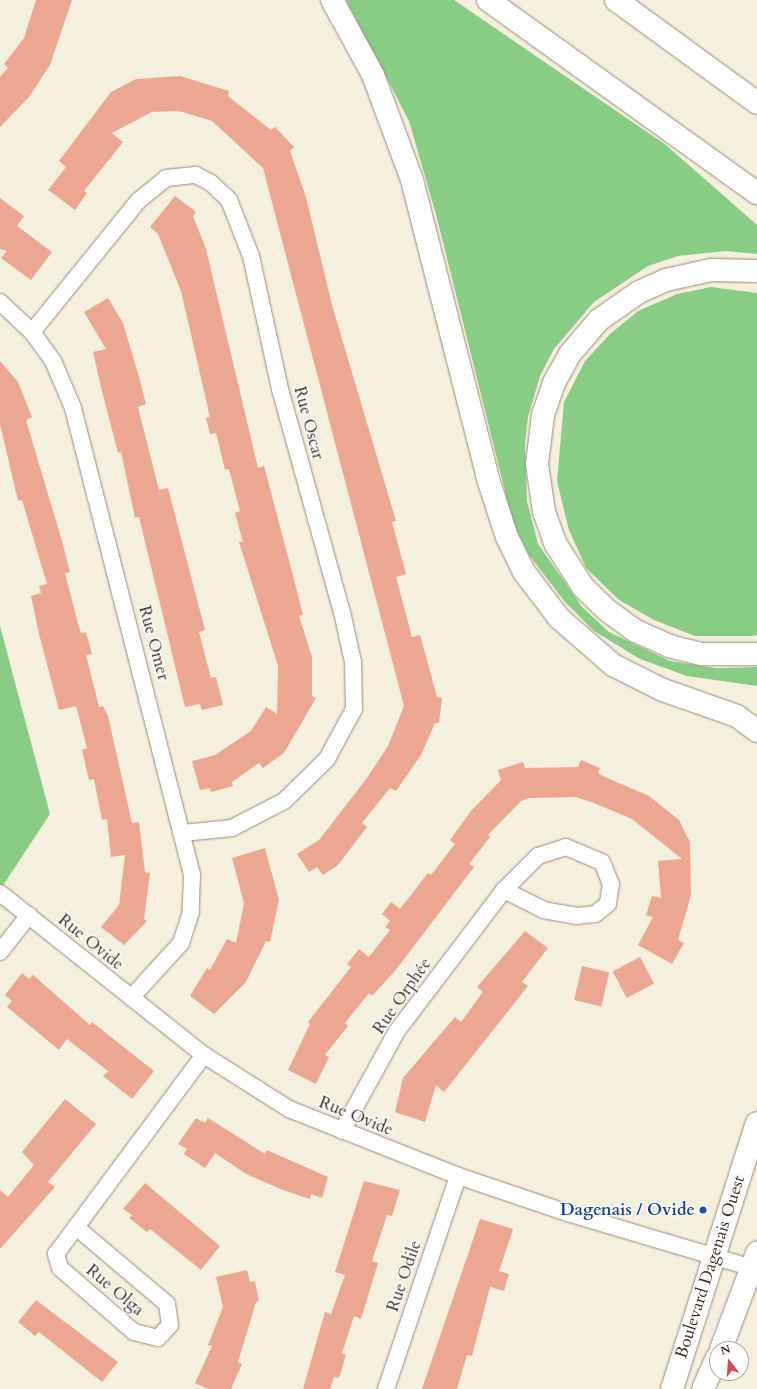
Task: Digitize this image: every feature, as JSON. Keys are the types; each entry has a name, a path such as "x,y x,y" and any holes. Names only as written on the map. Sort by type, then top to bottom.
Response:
{"main road":[{"path":"332,0 373,75 409,169 491,488 506,537 524,572 559,618 613,665 663,690 747,713 757,731"},
{"path":"488,0 757,193"},
{"path":"616,0 757,103"},
{"path":"757,271 711,270 666,280 639,292 599,320 574,348 554,383 543,415 537,464 544,512 555,543 580,582 608,611 636,631 674,647 718,656 757,654"},
{"name":"Boulevard Dagenais Ouest","path":"672,1389 757,1123"},
{"name":"Boulevard Dagenais Ouest","path":"724,1341 754,1261"},
{"name":"Boulevard Dagenais Ouest","path":"703,1389 709,1376"}],"street":[{"name":"Rue Oscar","path":"32,332 138,201 166,178 196,175 211,183 229,200 251,256 280,389 342,612 353,662 354,708 327,759 284,801 232,828 184,833"},
{"name":"Rue Omer","path":"0,302 32,332 53,360 73,408 184,833 192,874 191,912 181,943 131,998"},
{"name":"Rue Orphée","path":"342,1131 397,1030 504,890 538,856 566,847 602,862 612,884 608,904 595,914 577,916 544,910 504,890"},
{"name":"Rue Ovide","path":"0,893 204,1055 288,1109 458,1176 713,1258 754,1261"},
{"path":"0,952 29,915"},
{"name":"Rue Olga","path":"76,1227 167,1304 170,1325 158,1338 134,1332 60,1268 56,1254 76,1227 204,1055"},
{"name":"Rue Odile","path":"386,1389 458,1176"}],"green space":[{"path":"346,0 454,0 666,145 757,225 757,254 726,251 678,256 648,266 594,302 554,349 540,376 528,417 525,444 527,501 538,544 582,607 609,632 670,661 716,668 757,667 757,686 687,676 640,659 594,631 565,602 529,555 513,523 437,218 409,121"},
{"path":"711,287 757,293 757,635 752,636 695,636 654,620 619,600 586,568 569,530 557,481 564,402 585,361 610,334 638,311 677,294"},
{"path":"0,626 50,814 0,890"}],"building":[{"path":"36,0 72,0 50,65 29,97 0,127 0,77 8,68 4,64 24,38"},
{"path":"180,76 229,91 228,96 271,130 275,127 294,147 290,151 306,197 332,305 396,521 392,522 406,574 396,577 412,637 420,635 437,697 442,698 439,723 435,723 421,755 396,791 390,788 362,823 367,827 338,865 323,875 317,867 309,872 297,854 319,840 367,778 388,746 404,706 263,168 212,121 179,111 152,112 112,133 123,142 84,191 87,193 75,210 48,190 66,167 59,161 111,92 136,79"},
{"path":"175,196 196,212 193,216 206,249 258,468 264,466 303,615 299,616 312,657 312,696 316,698 284,753 263,768 259,763 232,782 233,786 211,792 210,788 200,790 192,761 215,755 251,731 266,707 277,714 278,666 239,542 243,542 235,513 240,511 229,469 225,470 216,433 210,434 206,418 210,417 181,291 158,234 150,227"},
{"path":"0,198 24,216 17,226 52,252 31,280 1,258 7,251 0,249"},
{"path":"108,298 123,323 139,377 146,404 138,407 159,490 168,488 205,630 199,632 211,678 216,677 223,705 202,710 200,704 185,707 139,517 135,518 121,452 118,453 93,352 106,349 84,312"},
{"path":"0,361 18,382 32,417 26,420 70,572 65,573 78,624 81,633 86,632 92,654 86,655 99,707 103,706 108,716 132,823 139,822 145,872 150,873 144,919 147,921 124,945 101,927 119,905 125,855 111,857 107,819 102,820 94,779 89,780 82,750 87,748 76,706 59,710 39,634 31,596 41,593 39,586 47,584 22,500 18,501 0,424"},
{"path":"581,760 600,768 598,773 605,777 649,796 679,820 690,842 691,895 678,940 684,943 672,964 638,945 653,917 646,915 652,896 661,898 658,861 682,859 632,819 594,803 575,797 529,798 521,801 488,835 490,837 469,864 474,867 395,971 372,996 369,993 345,1023 348,1026 325,1055 329,1057 316,1084 288,1070 310,1024 308,1022 351,967 347,964 359,949 369,957 390,930 385,927 390,921 382,914 391,902 400,909 428,873 431,875 455,844 450,840 471,811 501,780 498,770 523,762 525,768 578,767"},
{"path":"265,848 279,900 270,942 266,941 246,982 214,1014 190,996 207,968 210,970 227,939 236,943 244,903 232,858"},
{"path":"525,931 548,948 522,982 528,986 444,1092 436,1085 425,1122 395,1112 403,1078 455,1017 461,1022 483,992 477,987"},
{"path":"640,957 654,983 627,998 613,972"},
{"path":"582,966 609,972 601,1006 574,1000"},
{"path":"22,973 29,979 33,975 90,1025 92,1022 154,1071 132,1099 103,1076 108,1071 67,1039 59,1050 7,1007 12,1001 5,995"},
{"path":"65,1099 96,1124 48,1182 55,1187 0,1249 0,1190 8,1197 34,1165 22,1152"},
{"path":"196,1118 205,1123 208,1118 265,1154 267,1150 328,1177 322,1198 311,1194 310,1199 283,1190 246,1174 215,1153 205,1168 184,1154 187,1149 178,1144"},
{"path":"364,1181 400,1190 392,1216 387,1215 372,1261 378,1263 361,1319 354,1316 342,1353 346,1355 339,1378 334,1377 330,1389 303,1389 325,1312 331,1314 345,1275 335,1272"},
{"path":"145,1183 220,1246 201,1270 150,1229 147,1232 129,1218 132,1215 123,1209"},
{"path":"480,1219 513,1229 499,1271 509,1274 504,1291 490,1287 472,1356 467,1355 457,1389 422,1389"},
{"path":"247,1270 250,1282 255,1281 259,1301 256,1302 238,1362 242,1364 231,1389 208,1389 195,1383 212,1346 208,1345 223,1307 216,1277"},
{"path":"36,1300 118,1362 102,1382 39,1332 35,1336 18,1322"}],"place":[{"name":"Dagenais / Ovide","path":"703,1210"}]}
